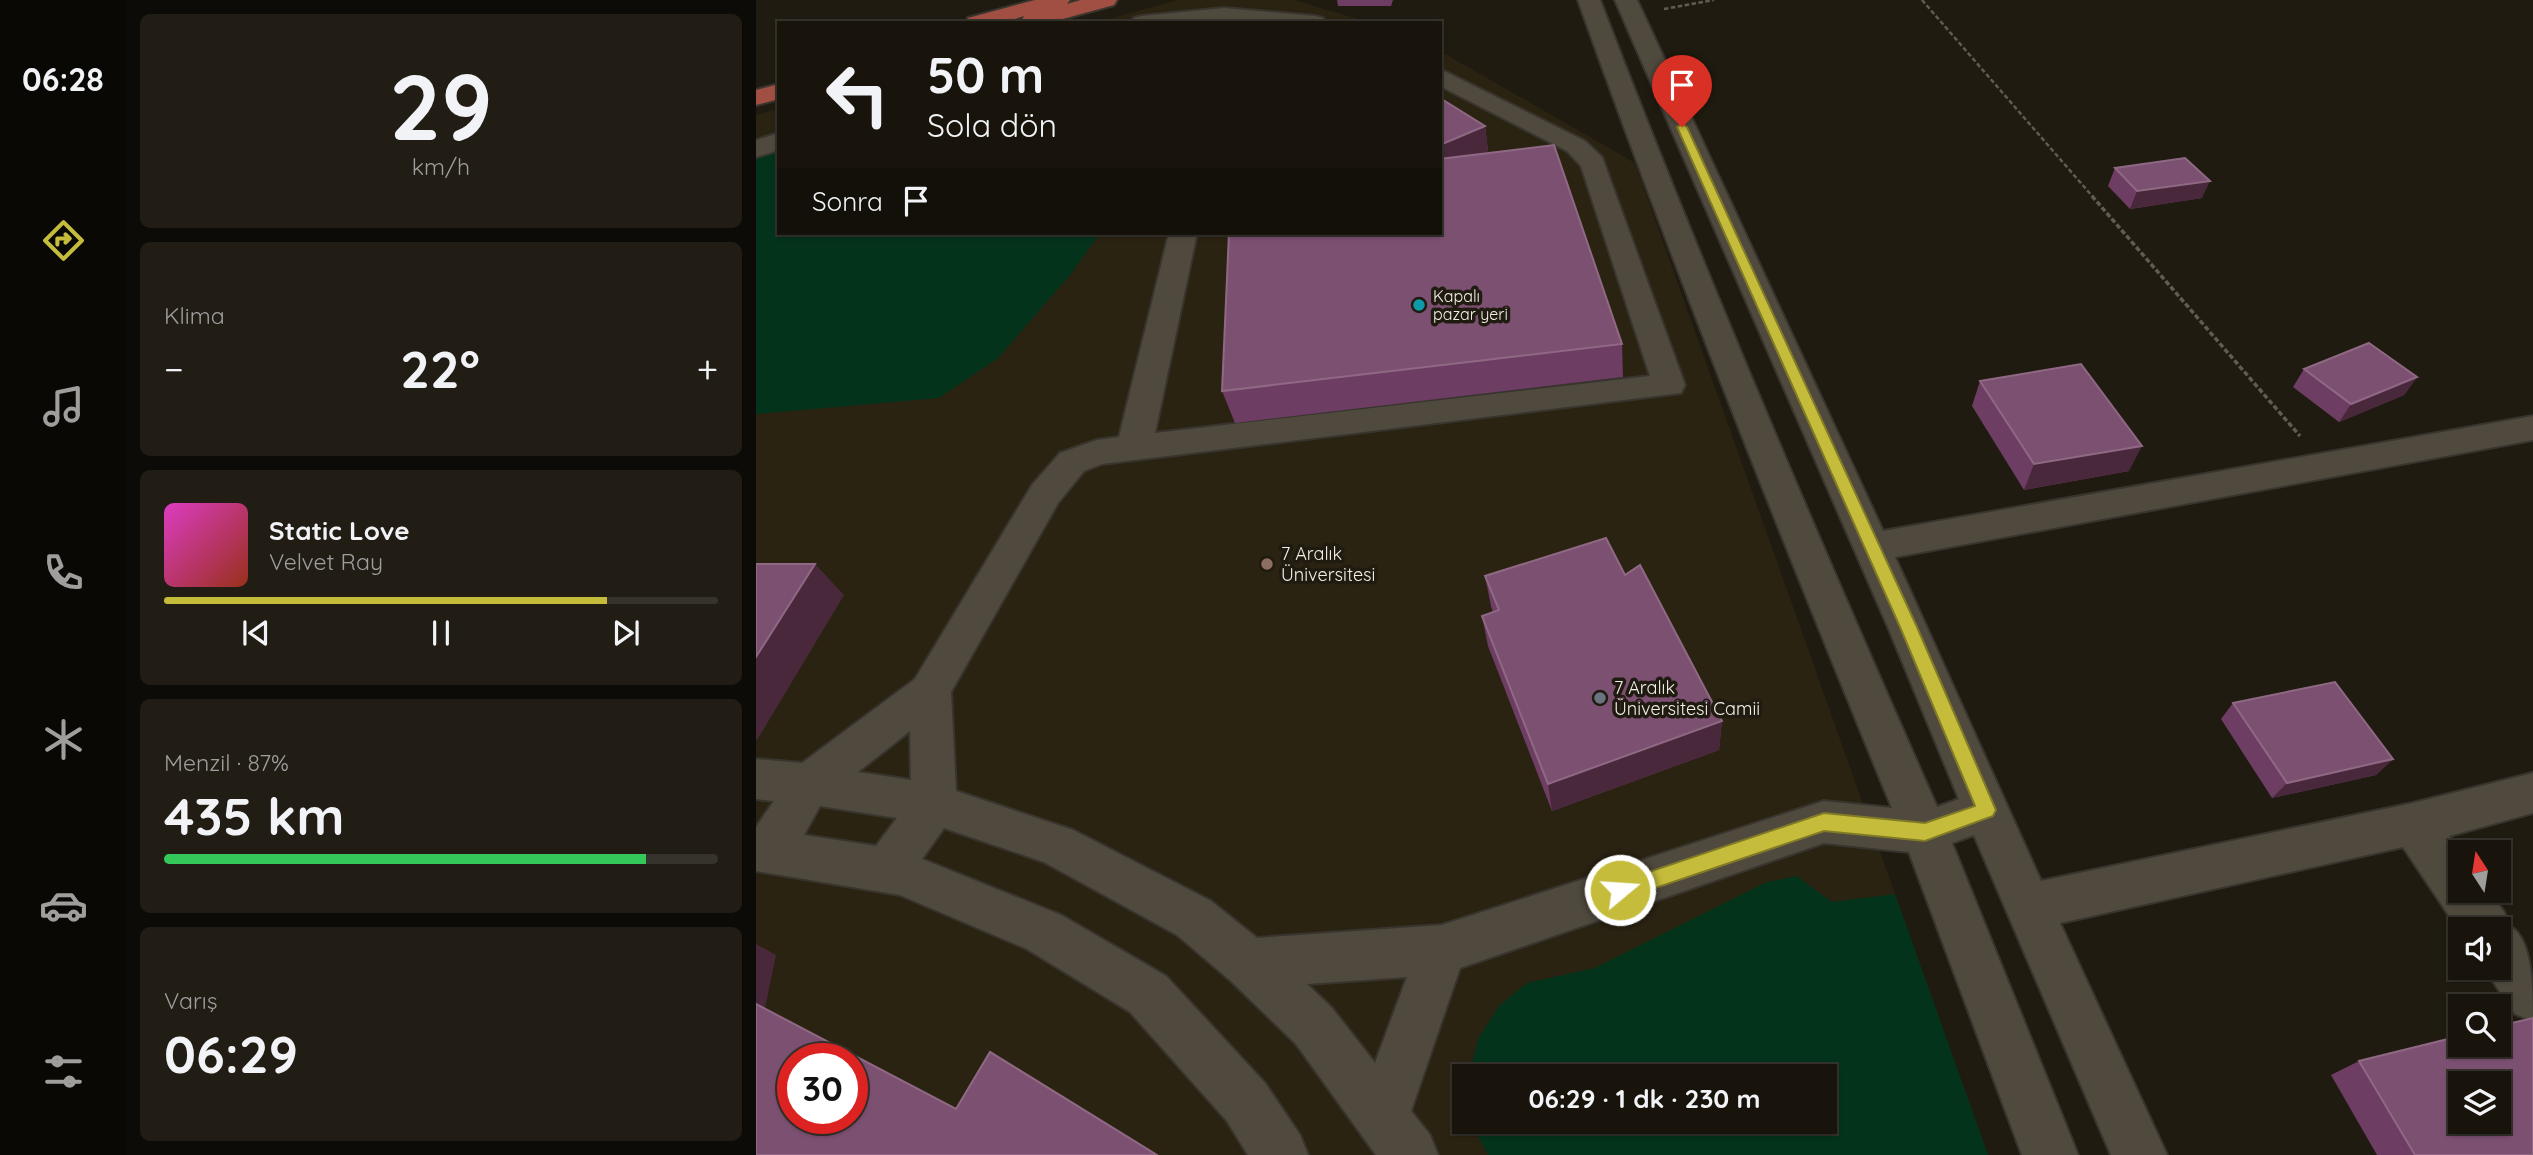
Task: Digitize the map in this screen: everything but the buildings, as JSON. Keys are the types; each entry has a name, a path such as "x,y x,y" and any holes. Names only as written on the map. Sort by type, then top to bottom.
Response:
{"main road":[{"path":"983,21 1059,0"},
{"path":"1032,21 1106,0"},
{"path":"756,83 777,78"},
{"path":"756,98 777,92"}],"street":[{"path":"1589,0 1637,130 1789,514 1925,832 2050,1155"},
{"path":"1629,7 1872,547 2139,1155"},
{"path":"1162,21 1224,15 1269,20"},
{"path":"1280,1155 1245,1102 1148,994 1044,932 902,873 762,850 809,784 930,691 1045,494 1072,462 1097,452 1669,385 1593,163 1576,146 1442,77"},
{"path":"756,149 777,142"},
{"path":"1134,448 1183,235"},
{"path":"1872,547 2533,428"},
{"path":"887,870 934,804 930,691"},
{"path":"756,779 809,784 934,804 1057,845 1194,918 1249,963 1314,1026 1410,1155"},
{"path":"2028,907 2413,824 2533,793"},
{"path":"1249,963 1442,950 1824,822 1925,832 1987,810"},
{"path":"2413,824 2479,917"},
{"path":"1382,1115 1442,950"},
{"path":"2511,964 2533,996"}],"path":[{"path":"1629,7 1714,0"},
{"path":"1922,0 2326,465"}],"shaded area":[{"path":"1178,0 1294,0 1364,21 1101,21"},
{"name":"7 Aralık Üniversitesi","path":"1442,52 1635,163 1988,1155 756,1155 756,115 777,110 777,235 1442,235"}],"green space":[{"path":"777,140 777,235 1099,235 1071,274 998,358 939,398 756,414 756,147"},
{"path":"1797,876 1832,902 1895,894 1988,1155 1488,1155 1477,1134 1837,1134 1837,1064 1472,1064 1478,1039 1499,1006 1527,983 1595,968 1767,882"}],"place":[{"name":"Kapalı pazar yeri","path":"1419,305"},
{"name":"7 Aralık Üniversitesi","path":"1267,564"},
{"name":"7 Aralık Üniversitesi Camii","path":"1600,698"}],"route":[{"path":"1620,890 1824,822 1925,832 1987,810 1909,627 1682,127"}]}
